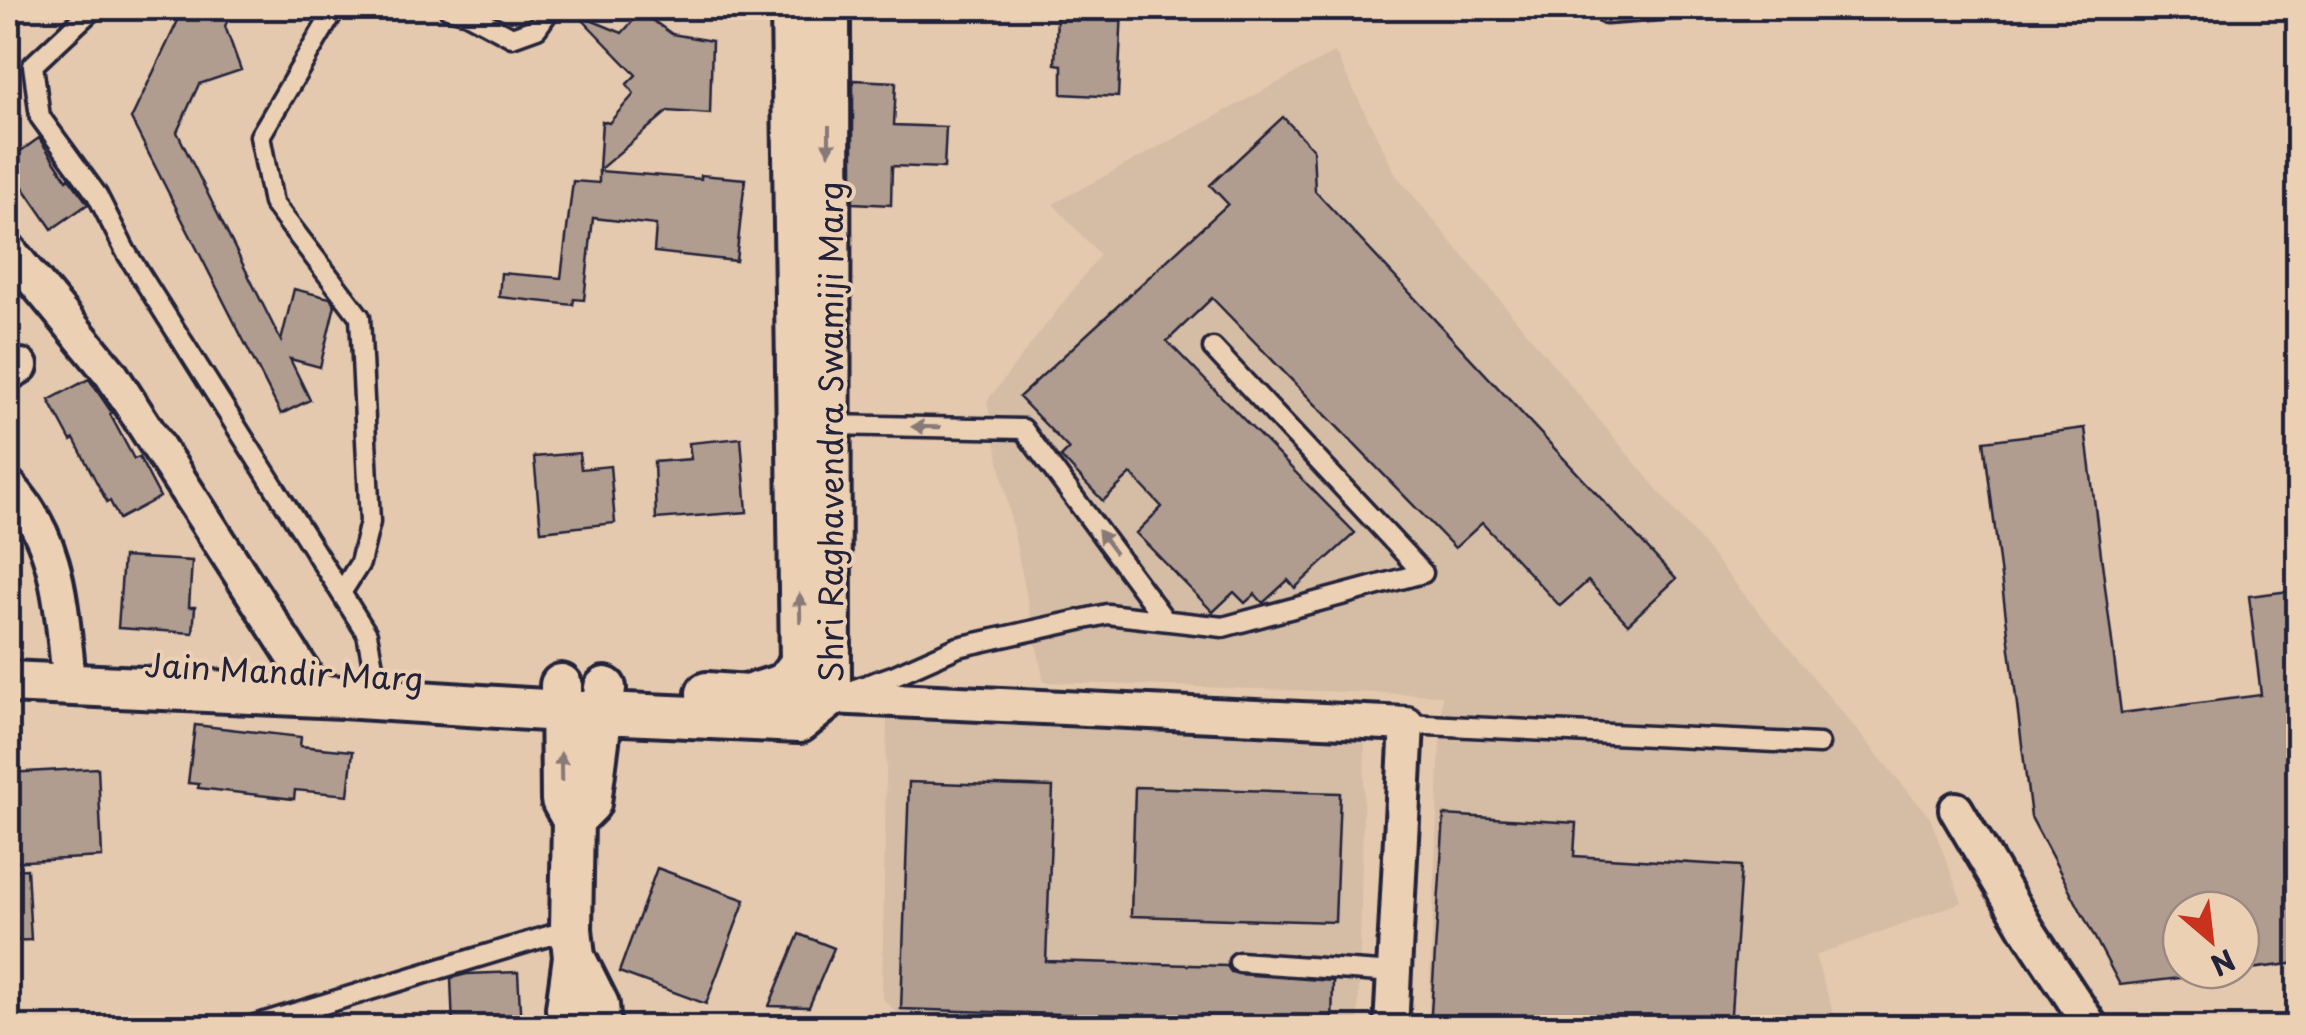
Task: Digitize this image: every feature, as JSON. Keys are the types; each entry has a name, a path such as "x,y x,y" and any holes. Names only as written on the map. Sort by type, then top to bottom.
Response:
{"street":[{"name":"Shri Raghavendra Swamiji Marg","path":"792,8 811,90"},
{"name":"Shri Raghavendra Swamiji Marg","path":"560,698 716,706 800,722 830,697 812,287 811,90 829,8"},
{"path":"8,249 111,374 303,671"},
{"name":"Shri Raghavendra Swamiji Marg","path":"716,706 785,684 801,663 819,435"},
{"path":"8,485 42,532 53,563 67,660"},
{"name":"Jain Mandir Marg","path":"8,658 67,660 110,674"},
{"name":"Jain Mandir Marg","path":"189,678 303,671 354,682"},
{"name":"Jain Mandir Marg","path":"8,682 110,674 354,682 560,698"},
{"path":"785,684 830,697 1407,724 1391,1028"},
{"path":"560,698 562,800 573,820 569,1028"},
{"path":"573,820 590,804 603,701"},
{"path":"1956,809 2026,929 2092,1028"},
{"path":"572,943 598,1004 600,1028"}],"lane":[{"path":"94,8 34,66 40,116 97,196 126,252 366,634 354,682"},
{"path":"339,8 260,136 274,202 360,317 370,522 360,563 341,593"},
{"path":"448,8 512,37 537,28 551,8"},
{"path":"1606,14 1686,8"},
{"path":"830,697 896,675 958,646 1107,614 1223,628 1423,573 1213,348"},
{"path":"819,435 1023,430 1165,620"},
{"path":"1407,724 1818,744"},
{"path":"245,1028 572,943"},
{"path":"1239,962 1394,973"}],"shaded area":[{"path":"1335,52 1396,175 1930,818 1962,902 1815,956 1838,1027 1428,1027 1442,695 1044,682 987,401 1100,255 1053,204"},
{"path":"887,719 1365,741 1358,1027 911,1027 882,998"}],"building":[{"path":"184,8 234,8 225,26 241,70 199,84 177,132 281,341 294,289 330,298 335,305 320,367 290,359 310,400 281,414 131,119"},
{"path":"1065,8 1122,8 1118,97 1062,94 1062,65 1055,64 1057,16 1065,16"},
{"path":"641,12 672,34 712,41 710,114 668,111 599,170 602,121 609,123 634,94 627,84 636,75 578,15 622,33"},
{"path":"853,80 896,82 894,125 946,127 944,168 892,166 891,205 853,203"},
{"path":"1283,117 1313,149 1315,191 1676,579 1628,624 1588,581 1560,606 1482,523 1455,548 1212,298 1167,341 1355,533 1295,588 1288,580 1263,603 1255,594 1245,603 1234,592 1213,612 1136,533 1162,507 1131,474 1103,501 1061,457 1069,449 1019,397 1228,204 1210,185"},
{"path":"39,138 88,204 52,229 8,165 8,160"},
{"path":"599,171 745,179 736,261 654,252 656,225 593,218 584,300 574,299 573,305 499,297 501,273 561,278 573,181 599,183"},
{"path":"89,379 160,497 119,519 49,400"},
{"path":"2085,428 2121,713 2261,695 2249,596 2298,590 2298,963 2261,968 2261,890 2161,890 2161,980 2120,985 2031,817 1984,441"},
{"path":"741,438 747,512 656,519 654,462 691,459 689,443"},
{"path":"579,453 581,469 610,466 615,523 541,531 534,457"},
{"path":"123,557 192,561 189,607 195,607 193,633 118,628"},
{"path":"195,725 301,737 300,746 353,751 348,795 295,790 294,799 198,788 199,784 188,783"},
{"path":"98,768 102,857 8,862 8,773"},
{"path":"909,782 1053,787 1046,961 1227,966 1238,974 1333,981 1332,1028 1086,1028 1087,1015 901,1009"},
{"path":"1135,787 1340,793 1335,922 1131,916"},
{"path":"1444,815 1576,823 1574,856 1741,866 1730,1028 1430,1028"},
{"path":"657,868 745,900 706,1004 619,972"},
{"path":"27,869 31,940 8,941 8,870"},
{"path":"799,934 834,948 809,1007 769,1006"},
{"path":"518,972 521,1028 453,1028 451,978"}]}
